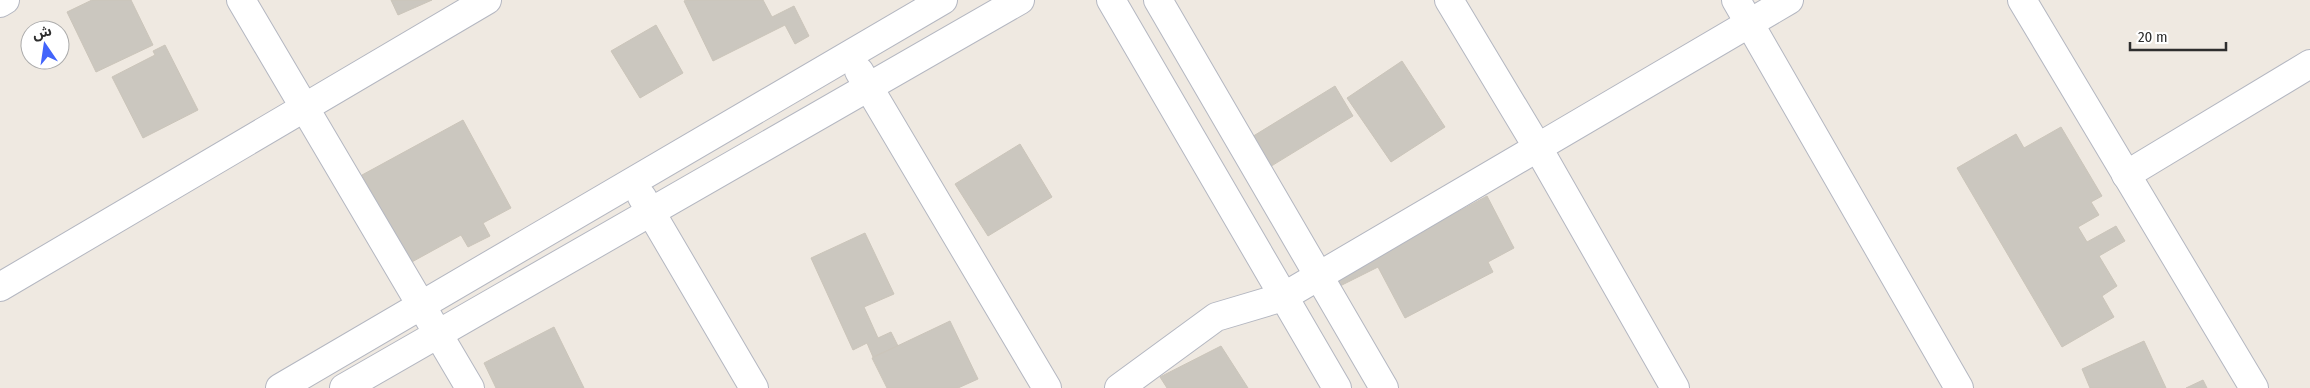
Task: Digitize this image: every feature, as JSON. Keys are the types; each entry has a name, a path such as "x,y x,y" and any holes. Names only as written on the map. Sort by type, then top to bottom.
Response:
{"street":[{"path":"0,3 5,0"},
{"path":"241,0 470,388"},
{"path":"0,287 487,0"},
{"path":"280,388 943,0"},
{"path":"344,388 1020,0"},
{"path":"1111,0 1337,388"},
{"path":"1158,0 1384,388"},
{"path":"1449,0 1538,148 1675,388"},
{"path":"1119,388 1216,317 1283,297 1538,148 1743,11 1789,0"},
{"path":"2022,0 2254,388"},
{"path":"1743,11 1959,388"},
{"path":"849,55 1047,388"},
{"path":"2126,175 2310,64"},
{"path":"632,182 652,212 754,388"}],"building":[{"path":"92,0 131,0 153,45 96,72 67,12"},
{"path":"391,0 432,0 398,15"},
{"path":"763,0 772,17 794,6 809,36 795,44 785,25 713,61 684,1"},
{"path":"656,25 683,73 640,98 611,51"},
{"path":"165,45 198,110 143,138 112,77 155,55 153,51"},
{"path":"1402,61 1445,127 1391,162 1347,98"},
{"path":"1335,86 1353,116 1260,173 1242,143"},
{"path":"463,120 511,208 483,223 490,236 468,247 461,235 410,263 362,175"},
{"path":"2061,127 2102,196 2091,202 2099,215 2078,227 2087,242 2116,226 2125,241 2099,256 2117,286 2102,296 2114,317 2062,347 1957,168 2016,134 2024,148"},
{"path":"1020,144 1052,197 988,236 955,184"},
{"path":"1487,196 1514,248 1488,262 1493,272 1405,318 1378,267 1340,286 1338,277"},
{"path":"865,233 894,294 864,307 878,338 891,332 898,346 873,357 867,343 853,350 811,258"},
{"path":"950,321 978,379 958,388 887,388 872,358"},
{"path":"554,327 584,388 496,388 484,363"},
{"path":"2144,341 2166,388 2090,388 2082,369"},
{"path":"1221,346 1248,388 1167,388 1160,377"},
{"path":"2203,380 2207,388 2186,388"}]}
